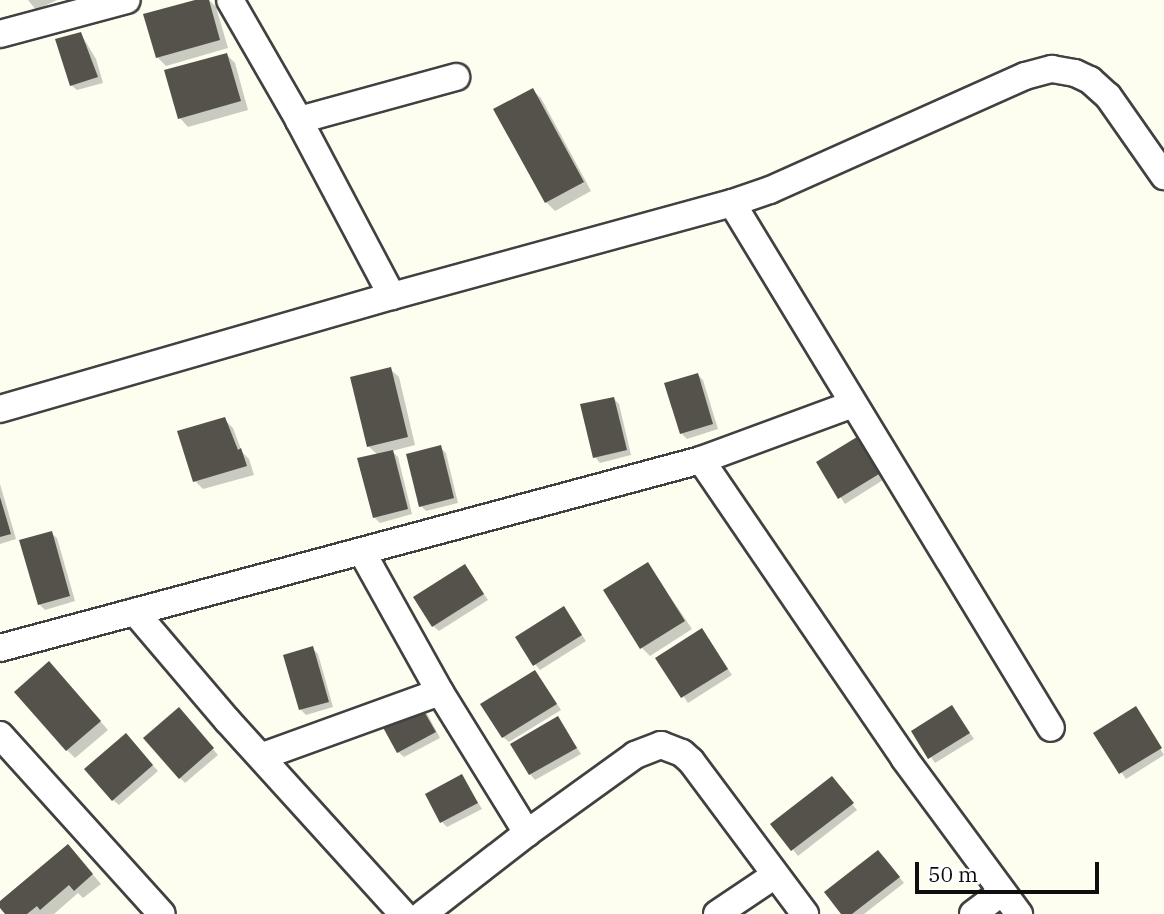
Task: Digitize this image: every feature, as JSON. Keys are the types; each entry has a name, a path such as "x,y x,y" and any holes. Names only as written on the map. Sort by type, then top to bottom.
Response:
{"street":[{"path":"0,34 127,0"},
{"path":"230,0 299,120 392,296"},
{"path":"0,408 392,296 732,203 770,190 1025,76 1052,69 1082,76 1108,96 1138,134 1164,176"},
{"path":"299,120 456,77"},
{"path":"732,203 1051,728"},
{"path":"0,648 701,460 853,404"},
{"path":"701,460 904,758 1019,914"},
{"path":"362,552 440,692 527,833"},
{"path":"135,612 227,720 263,756 403,914"},
{"path":"263,756 440,692"},
{"path":"0,735 162,914"},
{"path":"423,914 527,833 635,755 661,745 682,753 691,761 805,914"},
{"path":"717,914 775,875"},
{"path":"973,914 1002,892"}],"building":[{"path":"195,0 209,0 220,40 156,58 143,14"},
{"path":"81,32 98,77 70,86 55,39"},
{"path":"227,53 241,101 178,119 164,70"},
{"path":"533,88 584,182 545,203 493,109"},
{"path":"391,367 408,437 367,447 350,377"},
{"path":"698,373 713,424 680,434 664,383"},
{"path":"614,397 627,450 593,458 580,404"},
{"path":"225,417 247,466 193,482 177,431"},
{"path":"857,437 879,474 838,499 816,462"},
{"path":"441,445 454,498 419,507 406,454"},
{"path":"393,450 408,509 373,518 357,458"},
{"path":"0,497 11,534 0,537"},
{"path":"52,531 70,596 38,605 19,540"},
{"path":"648,562 685,621 640,649 603,590"},
{"path":"465,564 484,594 432,627 413,597"},
{"path":"564,606 582,635 533,666 515,637"},
{"path":"702,628 728,669 681,698 655,658"},
{"path":"313,646 329,702 299,710 283,655"},
{"path":"49,661 101,721 66,751 14,692"},
{"path":"535,670 557,704 502,738 480,704"},
{"path":"418,701 436,732 397,753 380,722"},
{"path":"952,705 970,733 928,759 911,731"},
{"path":"1136,706 1162,748 1119,774 1093,733"},
{"path":"179,707 214,748 179,779 143,738"},
{"path":"558,716 577,748 529,775 510,744"},
{"path":"126,733 153,765 112,801 84,769"},
{"path":"462,774 478,803 440,823 425,794"},
{"path":"832,776 854,803 791,851 770,824"},
{"path":"68,844 93,874 74,891 69,885 40,910 37,906 27,914 5,914 0,908 0,901"},
{"path":"878,850 900,877 852,914 841,914 824,892"}]}
